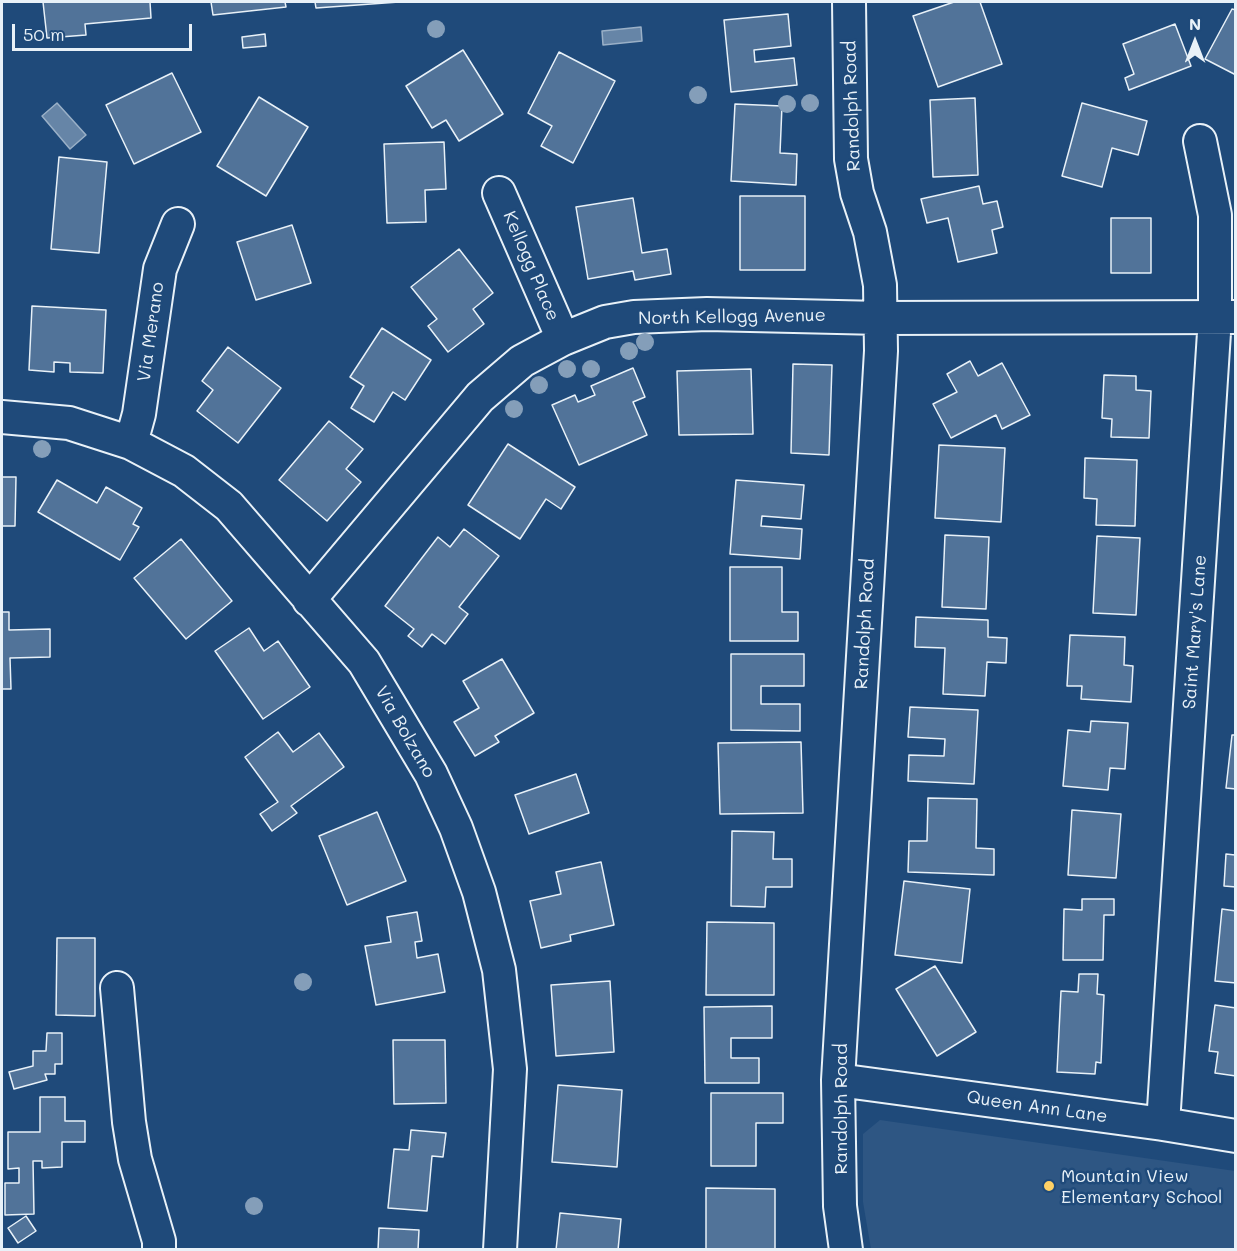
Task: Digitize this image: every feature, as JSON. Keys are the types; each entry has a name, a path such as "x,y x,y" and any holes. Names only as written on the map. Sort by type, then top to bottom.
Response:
{"street":[{"name":"Randolph Road","path":"846,1250 840,1206 838,1080 881,351 880,285 870,232 857,192 851,159 849,2"},
{"name":"Saint Mary's Lane","path":"1163,1124 1225,317 1215,215 1200,141"},
{"name":"Kellogg Place","path":"499,193 563,339"},
{"name":"Via Merano","path":"132,443 139,414 159,269 178,224"},
{"name":"North Kellogg Avenue","path":"309,600 480,397 522,361 563,339 604,322 634,317 707,314 881,318 1225,317"},
{"name":"Via Bolzano","path":"2,417 69,423 132,443 184,471 230,506 364,663 431,774 456,828 479,891 499,970 510,1069 500,1250"},
{"path":"117,987 129,1122 135,1159 159,1241 159,1250"},
{"name":"Queen Ann Lane","path":"838,1080 1236,1136"}],"shaded area":[{"path":"641,27 642,41 603,45 602,31"},
{"path":"57,103 86,135 70,149 42,116"},
{"name":"Mountain View Elementary School","path":"880,1120 1235,1171 1235,1249 871,1249 863,1202 863,1134"}],"building":[{"path":"43,2 150,2 151,18 85,24 86,35 47,38"},
{"path":"211,2 285,2 286,7 213,15"},
{"path":"315,2 399,2 316,8"},
{"path":"954,2 980,2 1002,64 938,87 913,16"},
{"path":"1232,9 1236,10 1236,75 1205,59"},
{"path":"788,14 791,46 754,50 755,62 794,58 797,85 731,92 724,20"},
{"path":"1175,24 1191,66 1129,90 1125,78 1134,74 1123,44"},
{"path":"265,34 266,46 243,48 242,37"},
{"path":"463,50 503,114 459,141 446,120 432,128 406,86"},
{"path":"559,52 615,81 573,163 541,146 552,126 528,113"},
{"path":"172,73 201,132 134,164 106,105"},
{"path":"259,97 308,127 266,196 217,166"},
{"path":"975,98 978,175 933,177 930,100"},
{"path":"1082,103 1147,121 1138,155 1112,148 1102,187 1062,176"},
{"path":"735,104 782,106 780,153 797,154 796,185 731,181"},
{"path":"444,142 446,189 425,190 426,222 387,223 384,144"},
{"path":"59,157 107,162 99,253 51,249"},
{"path":"979,186 983,204 997,201 1003,227 992,230 997,253 958,262 948,218 927,223 921,199"},
{"path":"740,196 805,196 805,270 740,270"},
{"path":"633,198 642,253 667,249 671,274 635,280 633,271 588,279 576,207"},
{"path":"1111,218 1151,218 1151,273 1111,273"},
{"path":"292,225 311,283 256,300 237,242"},
{"path":"459,249 493,293 473,309 484,324 448,352 428,326 437,319 411,287"},
{"path":"32,306 106,310 103,373 70,372 70,363 54,362 54,372 29,370"},
{"path":"382,328 431,360 405,400 393,392 374,422 351,408 364,386 350,377"},
{"path":"228,347 281,388 238,443 197,411 213,390 202,381"},
{"path":"970,361 978,376 1002,363 1030,415 1002,429 996,415 951,438 933,404 957,392 947,374"},
{"path":"793,364 832,365 829,455 791,453"},
{"path":"633,368 645,397 633,402 647,435 579,465 552,405 575,395 578,402 595,395 591,386"},
{"path":"751,369 753,434 679,435 677,371"},
{"path":"1104,375 1136,376 1136,390 1151,391 1149,438 1111,437 1112,419 1102,418"},
{"path":"329,421 363,449 346,469 361,482 327,521 279,480"},
{"path":"508,444 575,487 561,509 546,499 520,539 468,505"},
{"path":"939,445 1005,448 1001,522 935,518"},
{"path":"1085,458 1137,460 1135,526 1096,525 1097,499 1084,498"},
{"path":"2,477 16,477 15,526 2,526"},
{"path":"57,480 97,503 106,487 142,508 133,524 139,527 120,560 38,512"},
{"path":"736,480 804,485 801,519 762,516 761,526 802,529 800,559 730,554"},
{"path":"464,529 499,556 459,607 468,614 445,644 432,634 422,647 408,636 414,629 385,606 438,537 450,547"},
{"path":"945,535 989,537 986,609 942,607"},
{"path":"1097,536 1140,538 1136,615 1093,613"},
{"path":"181,539 232,601 186,639 134,578"},
{"path":"730,567 782,567 782,612 798,612 798,641 730,641"},
{"path":"2,612 9,612 9,630 50,629 50,657 10,658 11,689 2,689"},
{"path":"916,617 988,620 988,637 1007,638 1006,663 987,662 985,696 943,694 945,648 915,647"},
{"path":"249,628 264,651 278,641 310,687 263,719 215,651"},
{"path":"1070,635 1125,637 1124,665 1133,666 1131,702 1081,699 1082,686 1067,686"},
{"path":"731,654 804,654 804,686 761,686 761,704 800,704 800,731 731,730"},
{"path":"502,659 534,713 495,736 499,742 475,756 454,722 479,708 463,681"},
{"path":"910,707 978,710 974,784 908,781 909,755 944,756 945,739 908,737"},
{"path":"1091,721 1128,723 1125,769 1110,768 1108,790 1063,786 1068,730 1090,732"},
{"path":"278,732 293,752 319,733 344,767 291,806 297,813 272,831 260,814 278,802 245,757"},
{"path":"1232,735 1236,735 1236,789 1226,788"},
{"path":"801,742 803,813 720,814 718,743"},
{"path":"576,774 589,813 529,834 515,795"},
{"path":"928,798 977,799 976,848 994,849 994,875 908,872 909,841 927,841"},
{"path":"1072,810 1121,814 1116,878 1068,875"},
{"path":"377,812 406,881 347,905 319,836"},
{"path":"732,831 774,832 773,859 792,859 792,887 766,887 765,907 731,906"},
{"path":"1236,853 1236,887 1224,886 1226,854 1235,855"},
{"path":"601,862 614,925 570,935 571,941 541,948 530,901 561,894 556,872"},
{"path":"904,881 970,889 962,963 895,955"},
{"path":"1082,899 1114,899 1114,915 1104,915 1103,960 1063,960 1064,909 1082,910"},
{"path":"1222,909 1236,911 1236,983 1215,981"},
{"path":"417,912 422,941 415,942 417,958 438,954 445,992 376,1005 365,946 391,942 387,917"},
{"path":"707,922 774,923 774,995 706,995"},
{"path":"57,938 95,938 95,1016 56,1015"},
{"path":"935,966 976,1032 937,1056 896,989"},
{"path":"1079,974 1098,974 1097,994 1104,995 1101,1063 1096,1062 1095,1074 1057,1072 1061,991 1078,992"},
{"path":"610,981 614,1052 556,1056 551,985"},
{"path":"1215,1005 1236,1008 1236,1076 1215,1073 1218,1052 1209,1051"},
{"path":"772,1006 772,1038 731,1038 731,1058 759,1058 759,1083 705,1083 704,1007"},
{"path":"47,1033 62,1033 62,1064 55,1064 55,1074 45,1074 47,1080 14,1089 9,1072 33,1066 33,1051 46,1051"},
{"path":"393,1040 445,1040 446,1103 394,1104"},
{"path":"558,1085 622,1090 617,1167 552,1162"},
{"path":"711,1093 783,1093 783,1123 756,1123 756,1166 711,1166"},
{"path":"40,1097 65,1097 65,1121 85,1121 85,1142 62,1142 62,1167 42,1168 42,1161 33,1161 34,1214 5,1215 5,1183 19,1183 19,1168 8,1169 8,1132 40,1132"},
{"path":"411,1130 446,1133 443,1157 432,1156 427,1211 388,1208 394,1149 409,1150"},
{"path":"706,1188 775,1189 775,1250 706,1250"},
{"path":"560,1213 621,1219 618,1250 556,1250"},
{"path":"26,1216 36,1231 18,1243 8,1228"},
{"path":"379,1228 419,1230 418,1250 378,1250"}],"place":[{"name":"Mountain View Elementary School","path":"1049,1186"}]}
